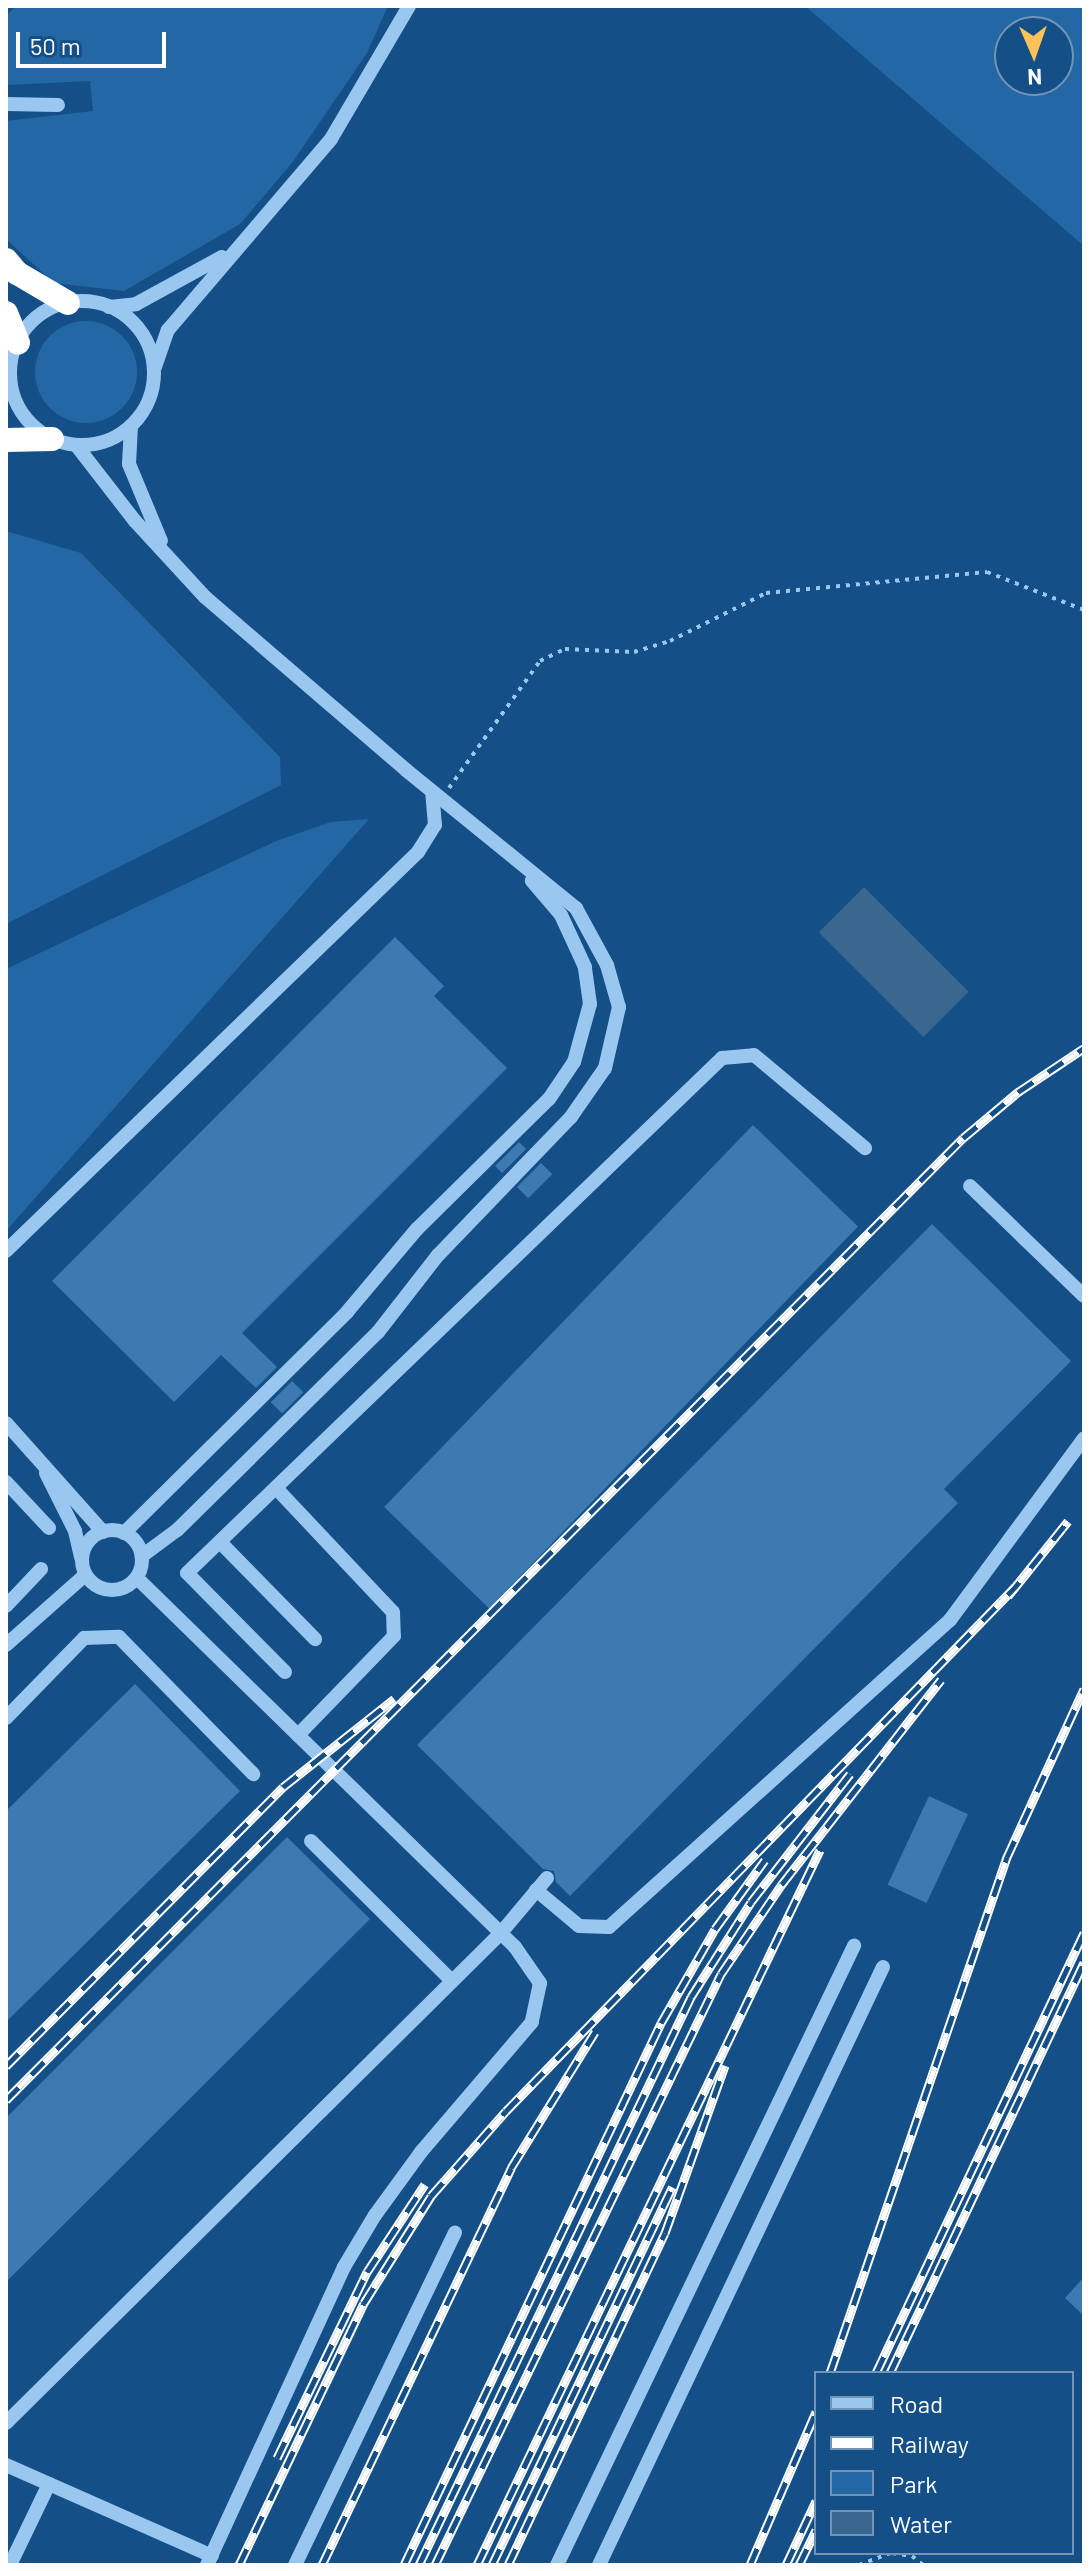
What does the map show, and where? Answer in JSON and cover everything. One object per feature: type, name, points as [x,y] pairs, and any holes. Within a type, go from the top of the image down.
[{"type":"highway","points":[[12,266],[68,303]]},
{"type":"highway","points":[[6,313],[18,343]]},
{"type":"highway","points":[[6,440],[52,439]]},
{"type":"street","points":[[230,253],[136,304],[109,307],[68,303],[40,314],[18,343],[10,368],[14,398],[35,428],[52,439],[76,445],[106,441],[131,426],[150,397],[154,371],[168,330],[230,253],[331,139],[409,6]]},
{"type":"street","points":[[6,104],[58,105]]},
{"type":"street","points":[[109,307],[139,330],[154,371]]},
{"type":"street","points":[[131,426],[129,464],[168,556]]},
{"type":"street","points":[[76,445],[168,556],[216,607],[437,796],[576,908],[607,965],[619,1007],[605,1068],[571,1117],[438,1255],[378,1332],[177,1530],[142,1556],[137,1578]]},
{"type":"street","points":[[6,1251],[418,852],[435,825],[437,796]]},
{"type":"street","points":[[82,1557],[88,1542],[103,1532],[124,1533],[347,1312],[417,1229],[549,1099],[574,1062],[590,1004],[585,967],[561,915],[510,856]]},
{"type":"street","points":[[285,1672],[187,1573],[722,1058],[754,1055],[865,1148]]},
{"type":"street","points":[[970,1186],[1084,1296]]},
{"type":"street","points":[[6,1423],[103,1532]]},
{"type":"street","points":[[536,1890],[579,1926],[609,1927],[950,1620],[1084,1438]]},
{"type":"street","points":[[32,1449],[56,1489],[82,1557],[85,1575],[110,1591],[137,1578]]},
{"type":"street","points":[[6,1482],[49,1528]]},
{"type":"street","points":[[276,1488],[393,1612],[394,1636],[298,1735]]},
{"type":"street","points":[[124,1533],[142,1556]]},
{"type":"street","points":[[220,1542],[315,1639]]},
{"type":"street","points":[[6,1606],[41,1569]]},
{"type":"street","points":[[6,1645],[85,1575]]},
{"type":"street","points":[[6,2465],[210,2560],[344,2267],[375,2215],[532,2022],[540,1983],[533,1966],[137,1578]]},
{"type":"street","points":[[6,1718],[84,1638],[119,1637],[253,1774]]},
{"type":"street","points":[[311,1841],[450,1979]]},
{"type":"street","points":[[6,2423],[450,1979],[500,1934],[547,1878]]},
{"type":"street","points":[[557,2565],[854,1946]]},
{"type":"street","points":[[599,2565],[883,1967]]},
{"type":"street","points":[[295,2565],[455,2232]]},
{"type":"street","points":[[10,2565],[49,2484]]},
{"type":"path","points":[[437,796],[540,661],[565,649],[634,652],[670,641],[766,593],[913,575],[987,572],[1084,610]]},
{"type":"path","points":[[859,2565],[886,2555]]},
{"type":"path","points":[[905,2555],[912,2556],[923,2565]]},
{"type":"green space","points":[[16,6],[388,6],[367,53],[292,163],[240,224],[124,291],[54,283],[6,239],[6,121],[93,111],[90,81],[6,85],[6,16]]},
{"type":"green space","points":[[805,6],[1084,6],[1084,246]]},
{"type":"green space","points":[[86,321],[105,325],[122,336],[133,353],[137,372],[133,391],[122,408],[105,419],[86,423],[67,419],[50,408],[39,391],[35,372],[39,353],[50,336],[67,325]]},
{"type":"green space","points":[[6,531],[81,553],[280,757],[281,785],[6,924]]},
{"type":"green space","points":[[369,819],[6,1231],[6,969],[276,841],[331,822]]},
{"type":"water","points":[[864,887],[969,992],[923,1037],[819,932]]},
{"type":"building","points":[[395,937],[444,986],[434,996],[507,1068],[242,1333],[277,1367],[256,1388],[221,1355],[174,1402],[52,1281]]},
{"type":"building","points":[[753,1125],[858,1226],[489,1608],[384,1507]]},
{"type":"building","points":[[519,1142],[526,1149],[502,1173],[495,1166]]},
{"type":"building","points":[[541,1163],[552,1174],[528,1198],[517,1187]]},
{"type":"building","points":[[932,1224],[1071,1361],[944,1489],[958,1503],[570,1896],[556,1882],[554,1871],[543,1869],[417,1745]]},
{"type":"building","points":[[292,1381],[303,1392],[282,1414],[271,1402]]},
{"type":"building","points":[[135,1684],[240,1791],[6,2022],[6,1811]]},
{"type":"building","points":[[929,1796],[968,1814],[927,1903],[888,1885]]},
{"type":"building","points":[[287,1837],[370,1919],[6,2282],[6,2118]]},
{"type":"building","points":[[1084,2277],[1084,2316],[1065,2298]]},
{"type":"railway","points":[[6,2100],[963,1138],[1018,1092],[1084,1048]]},
{"type":"railway","points":[[1008,1596],[1068,1521]]},
{"type":"railway","points":[[239,2565],[364,2303],[431,2196],[506,2111],[1015,1587]]},
{"type":"railway","points":[[435,2565],[721,1974],[782,1884],[941,1680]]},
{"type":"railway","points":[[831,2371],[1007,1857],[1084,1689]]},
{"type":"railway","points":[[6,2066],[283,1787],[394,1699]]},
{"type":"railway","points":[[419,2565],[691,1997],[751,1902],[850,1774]]},
{"type":"railway","points":[[477,2565],[820,1850]]},
{"type":"railway","points":[[404,2565],[661,2023],[715,1929],[765,1860]]},
{"type":"railway","points":[[877,2371],[1084,1933]]},
{"type":"railway","points":[[891,2371],[1084,1962]]},
{"type":"railway","points":[[322,2565],[511,2168],[595,2032]]},
{"type":"railway","points":[[508,2565],[665,2233],[725,2065]]},
{"type":"railway","points":[[277,2458],[367,2272],[425,2184]]},
{"type":"railway","points":[[492,2565],[672,2187]]},
{"type":"railway","points":[[750,2565],[814,2417]]},
{"type":"railway","points":[[786,2565],[814,2505]]},
{"type":"railway","points":[[799,2565],[814,2534]]}]
